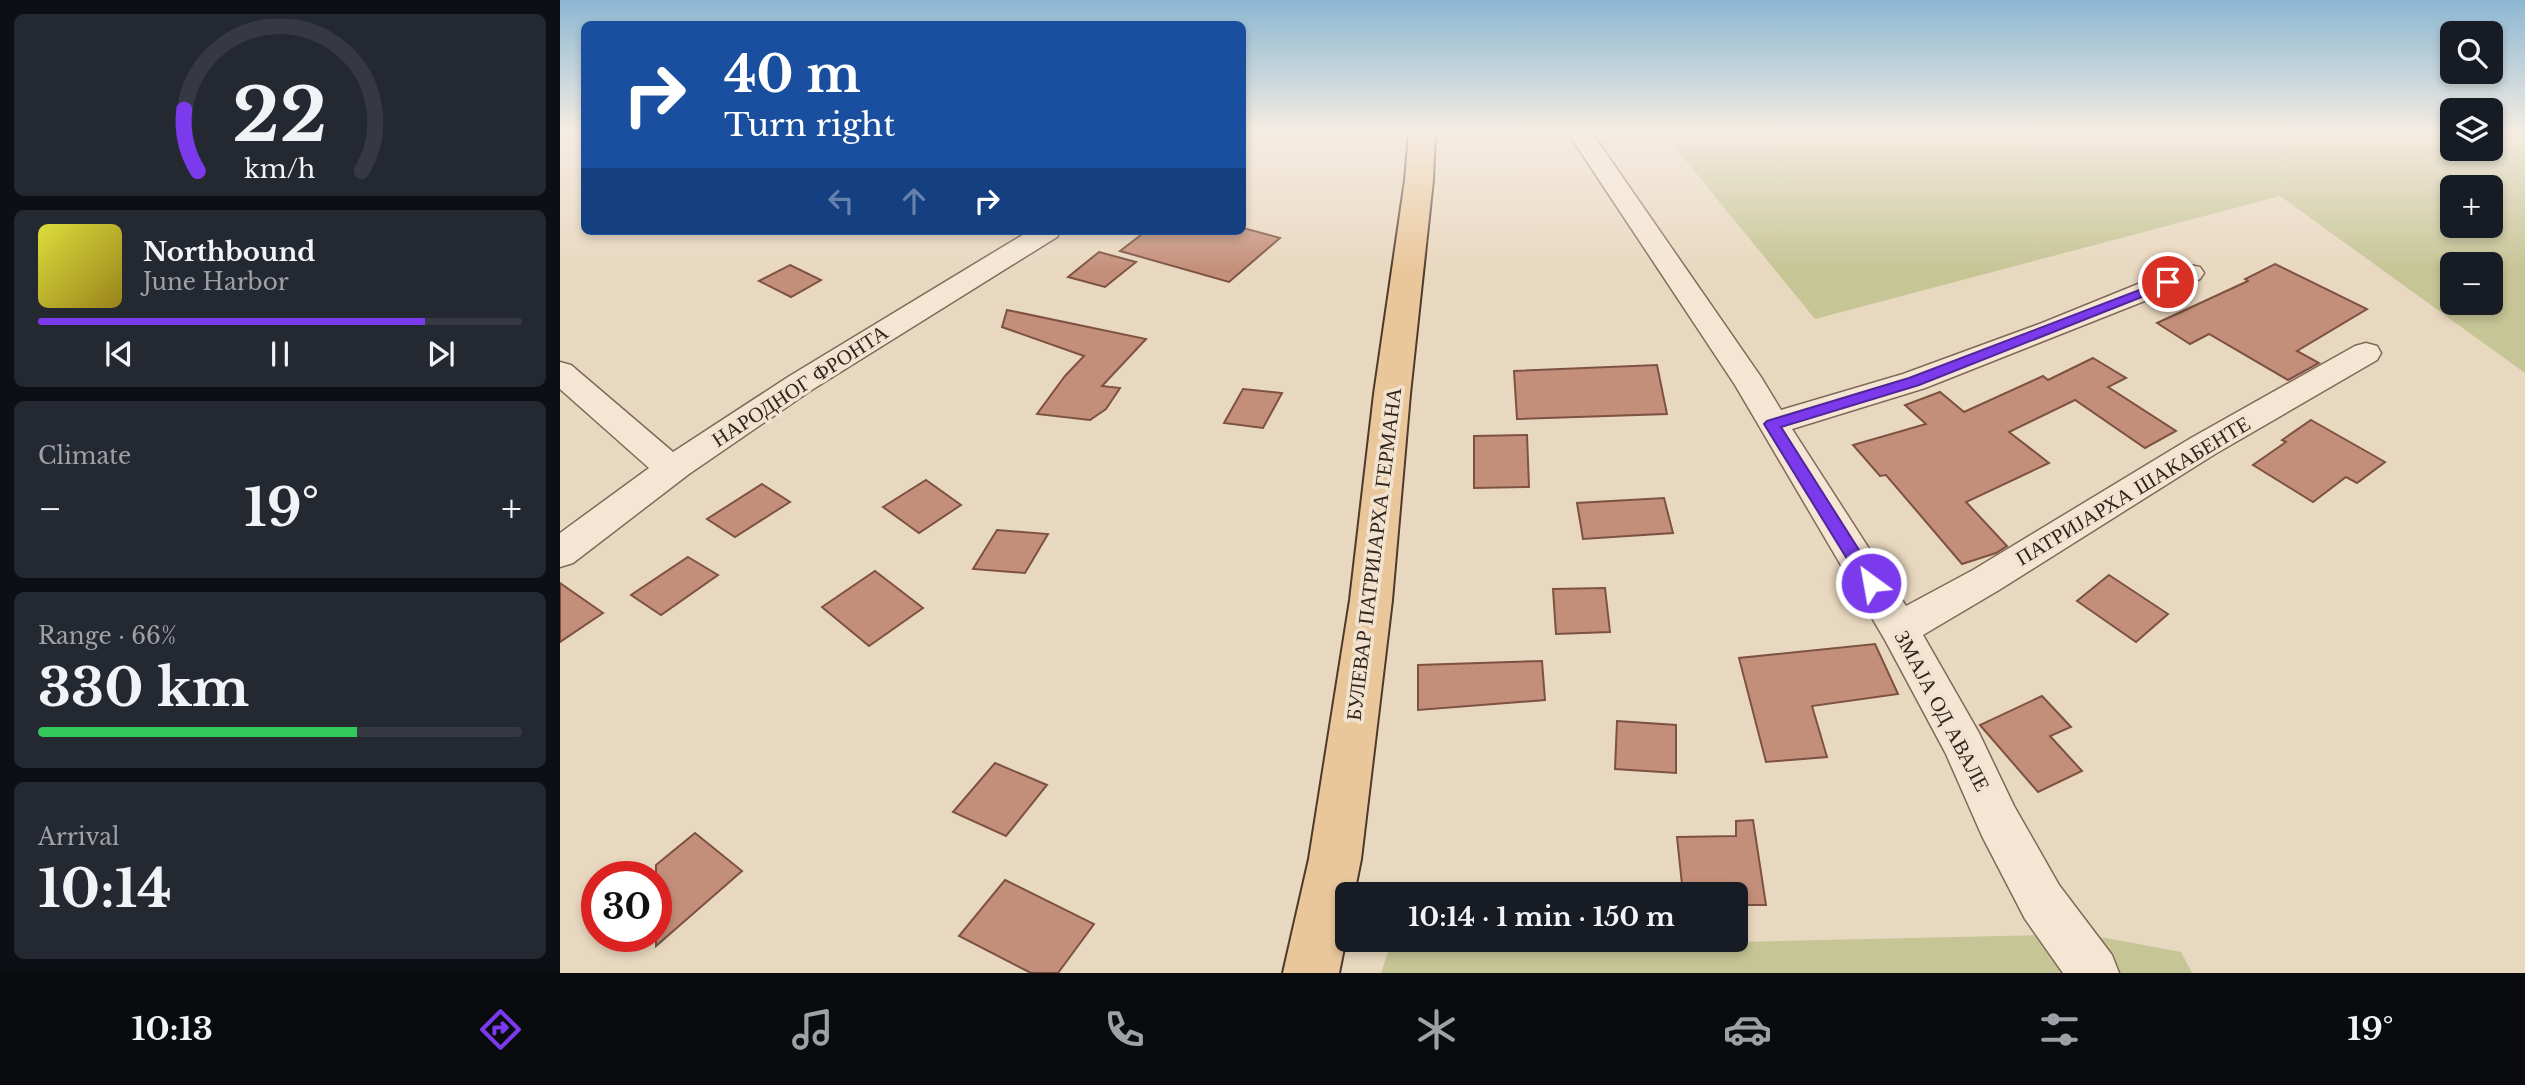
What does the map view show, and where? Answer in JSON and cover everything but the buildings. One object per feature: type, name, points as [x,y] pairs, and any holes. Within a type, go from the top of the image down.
[{"type":"main road","name":"БУЛЕВАР ПАТРИЈАРХА ГЕРМАНА","points":[[1311,973],[1335,859],[1371,600],[1392,394],[1419,178]]},
{"type":"street","name":"ЗМАЈА ОД АВАЛЕ","points":[[1611,178],[1750,384],[1899,629],[1964,747],[1997,821],[2042,902],[2094,973]]},
{"type":"street","name":"НАРОДНОГ ФРОНТА","points":[[560,553],[672,470],[840,358],[1041,235]]},
{"type":"street","points":[[1772,424],[1914,382],[2053,330],[2190,273]]},
{"type":"street","name":"ПАТРИЈАРХА ШАКАБЕНТЕ","points":[[1899,629],[1986,580],[2203,446],[2366,353]]},
{"type":"street","points":[[560,372],[672,470]]},
{"type":"shaded area","points":[[1700,178],[2440,178],[2440,238],[2503,238],[2503,178],[2525,178],[2525,373],[2445,315],[2503,315],[2503,252],[2440,252],[2440,312],[2280,196],[1815,319]]},
{"type":"shaded area","points":[[2084,934],[2181,952],[2192,973],[1381,973],[1388,952],[1748,952],[1748,942]]},
{"type":"route","points":[[1871,583],[1772,424],[1914,382],[2053,330],[2168,282]]}]
